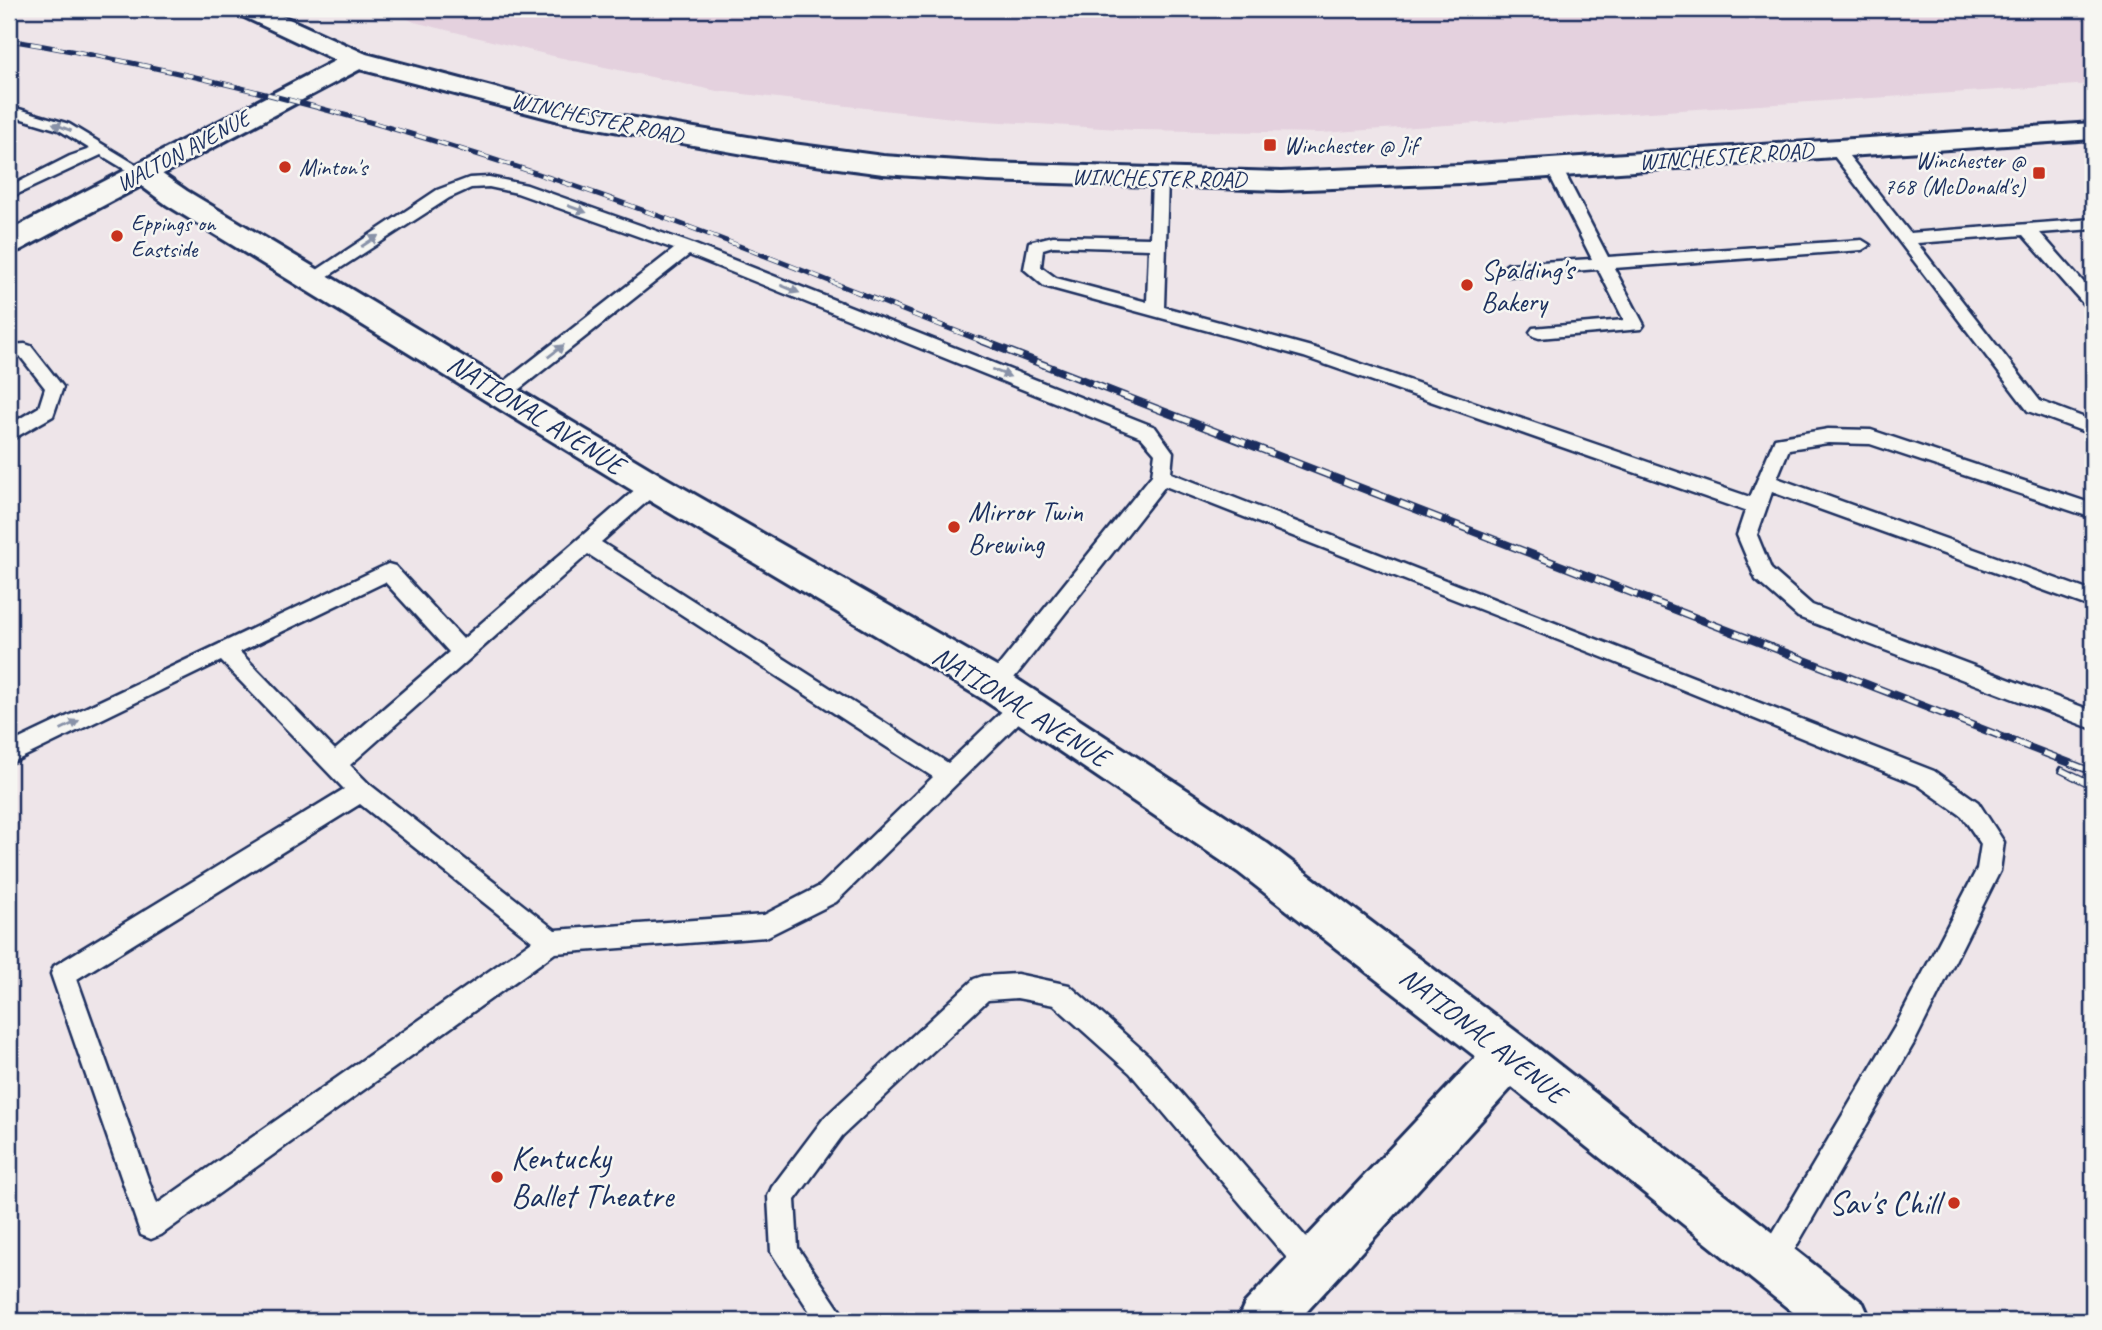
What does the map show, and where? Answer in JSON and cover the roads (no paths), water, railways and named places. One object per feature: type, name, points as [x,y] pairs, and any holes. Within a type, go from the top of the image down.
[{"type":"street","name":"WINCHESTER ROAD","points":[[247,9],[357,60],[564,114],[778,151],[936,169],[1160,179],[1281,181],[1554,168],[2093,131]]},
{"type":"street","name":"WALTON AVENUE","points":[[9,243],[357,60]]},
{"type":"street","name":"NATIONAL AVENUE","points":[[142,173],[177,198],[313,278],[652,486],[1009,695],[1253,858],[1510,1055],[1845,1321]]},
{"type":"street","points":[[1263,1321],[1510,1055]]},
{"type":"lane","points":[[9,110],[64,127],[142,173]]},
{"type":"lane","points":[[9,193],[75,159],[103,149]]},
{"type":"lane","points":[[1836,149],[2034,407],[2093,428]]},
{"type":"lane","points":[[1539,332],[1635,325],[1554,168]]},
{"type":"lane","points":[[1155,311],[1160,179]]},
{"type":"lane","points":[[313,278],[443,194],[469,183],[489,181],[521,189],[687,248],[1149,432],[1164,452],[1161,477],[950,776],[828,894],[766,926],[551,942],[151,1225],[63,974],[361,792]]},
{"type":"lane","points":[[1905,239],[2093,224]]},
{"type":"lane","points":[[2027,229],[2093,304]]},
{"type":"lane","points":[[1159,244],[1053,241],[1035,246],[1031,256],[1032,269],[1050,282],[1309,352],[1756,507]]},
{"type":"lane","points":[[1508,270],[1862,245]]},
{"type":"lane","points":[[502,393],[687,248]]},
{"type":"lane","points":[[9,351],[25,350],[54,387],[47,411],[9,434]]},
{"type":"lane","points":[[2093,511],[1871,438],[1828,436],[1782,443],[1747,536],[1763,574],[1805,611],[2093,720]]},
{"type":"lane","points":[[1161,477],[1926,778],[1970,809],[1993,842],[1988,871],[1905,1034],[1772,1261]]},
{"type":"lane","points":[[1766,482],[2093,600]]},
{"type":"lane","points":[[335,764],[652,486]]},
{"type":"lane","points":[[586,543],[950,776]]},
{"type":"lane","points":[[9,754],[388,572],[462,652]]},
{"type":"lane","points":[[224,650],[361,792],[551,942]]},
{"type":"lane","points":[[833,1321],[785,1252],[780,1196],[833,1127],[983,988],[1017,986],[1060,994],[1139,1063],[1313,1267]]},
{"type":"railway","points":[[9,40],[252,90],[412,134],[690,227],[984,342]]},
{"type":"railway","points":[[980,340],[2093,772]]},
{"type":"railway","points":[[2061,770],[2075,777]]},
{"type":"railway","points":[[2072,775],[2093,785]]},
{"type":"place","name":"Winchester @ Jif","points":[[1270,145]]},
{"type":"place","name":"Minton's","points":[[285,167]]},
{"type":"place","name":"Winchester @ 768 (McDonald's)","points":[[2039,173]]},
{"type":"place","name":"Eppings on Eastside","points":[[117,236]]},
{"type":"place","name":"Spalding's Bakery","points":[[1467,285]]},
{"type":"place","name":"Mirror Twin Brewing","points":[[954,527]]},
{"type":"place","name":"Kentucky Ballet Theatre","points":[[497,1177]]},
{"type":"place","name":"Sav's Chill","points":[[1954,1203]]}]
